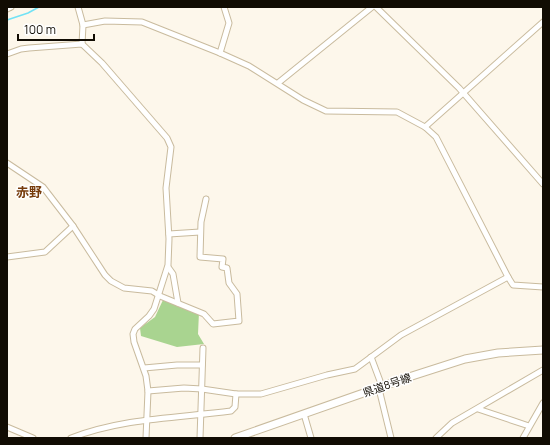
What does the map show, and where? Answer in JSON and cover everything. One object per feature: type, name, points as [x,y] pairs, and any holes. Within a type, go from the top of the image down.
[{"type":"main road","name":"県道8号線","points":[[235,438],[379,387],[465,359],[498,353],[543,350]]},
{"type":"street","points":[[7,9],[11,7]]},
{"type":"street","points":[[78,7],[83,25],[82,44]]},
{"type":"street","points":[[220,52],[229,23],[224,7]]},
{"type":"street","points":[[278,83],[376,7],[463,93],[542,182]]},
{"type":"street","points":[[83,25],[105,21],[142,22],[220,52],[249,66],[303,100],[326,111],[397,112],[425,127],[436,137],[513,285],[543,287]]},
{"type":"street","points":[[425,127],[543,22]]},
{"type":"street","points":[[7,54],[21,49],[82,44],[102,63],[169,141],[170,151],[166,188],[170,253],[168,267],[160,296],[153,312],[136,328],[133,333],[134,342],[144,368],[148,391],[146,438]]},
{"type":"street","points":[[7,163],[43,187],[73,226],[111,281],[124,288],[150,290],[160,296],[204,314],[213,324],[239,321],[237,294],[229,283],[227,268],[222,267],[223,259],[200,257],[200,232],[206,199]]},
{"type":"street","points":[[7,257],[44,252],[73,226]]},
{"type":"street","points":[[169,234],[200,232]]},
{"type":"street","points":[[168,267],[174,274],[178,303]]},
{"type":"street","points":[[148,391],[177,388],[202,389],[236,394],[261,394],[327,375],[356,369],[401,335],[508,277]]},
{"type":"street","points":[[200,438],[203,348]]},
{"type":"street","points":[[371,357],[380,381],[379,387],[391,438]]},
{"type":"street","points":[[144,368],[177,365],[202,365]]},
{"type":"street","points":[[436,438],[451,424],[543,370]]},
{"type":"street","points":[[71,438],[107,426],[147,419],[233,411],[235,408],[236,394]]},
{"type":"street","points":[[523,438],[543,403]]},
{"type":"street","points":[[478,409],[529,426]]},
{"type":"street","points":[[304,414],[311,438]]},
{"type":"street","points":[[7,427],[33,438]]},
{"type":"green space","points":[[163,300],[199,312],[198,334],[204,344],[177,347],[141,336],[140,328],[155,317]]},
{"type":"waterway","points":[[7,20],[28,13],[39,7]]},
{"type":"district","name":"赤野","points":[[29,192]]}]
